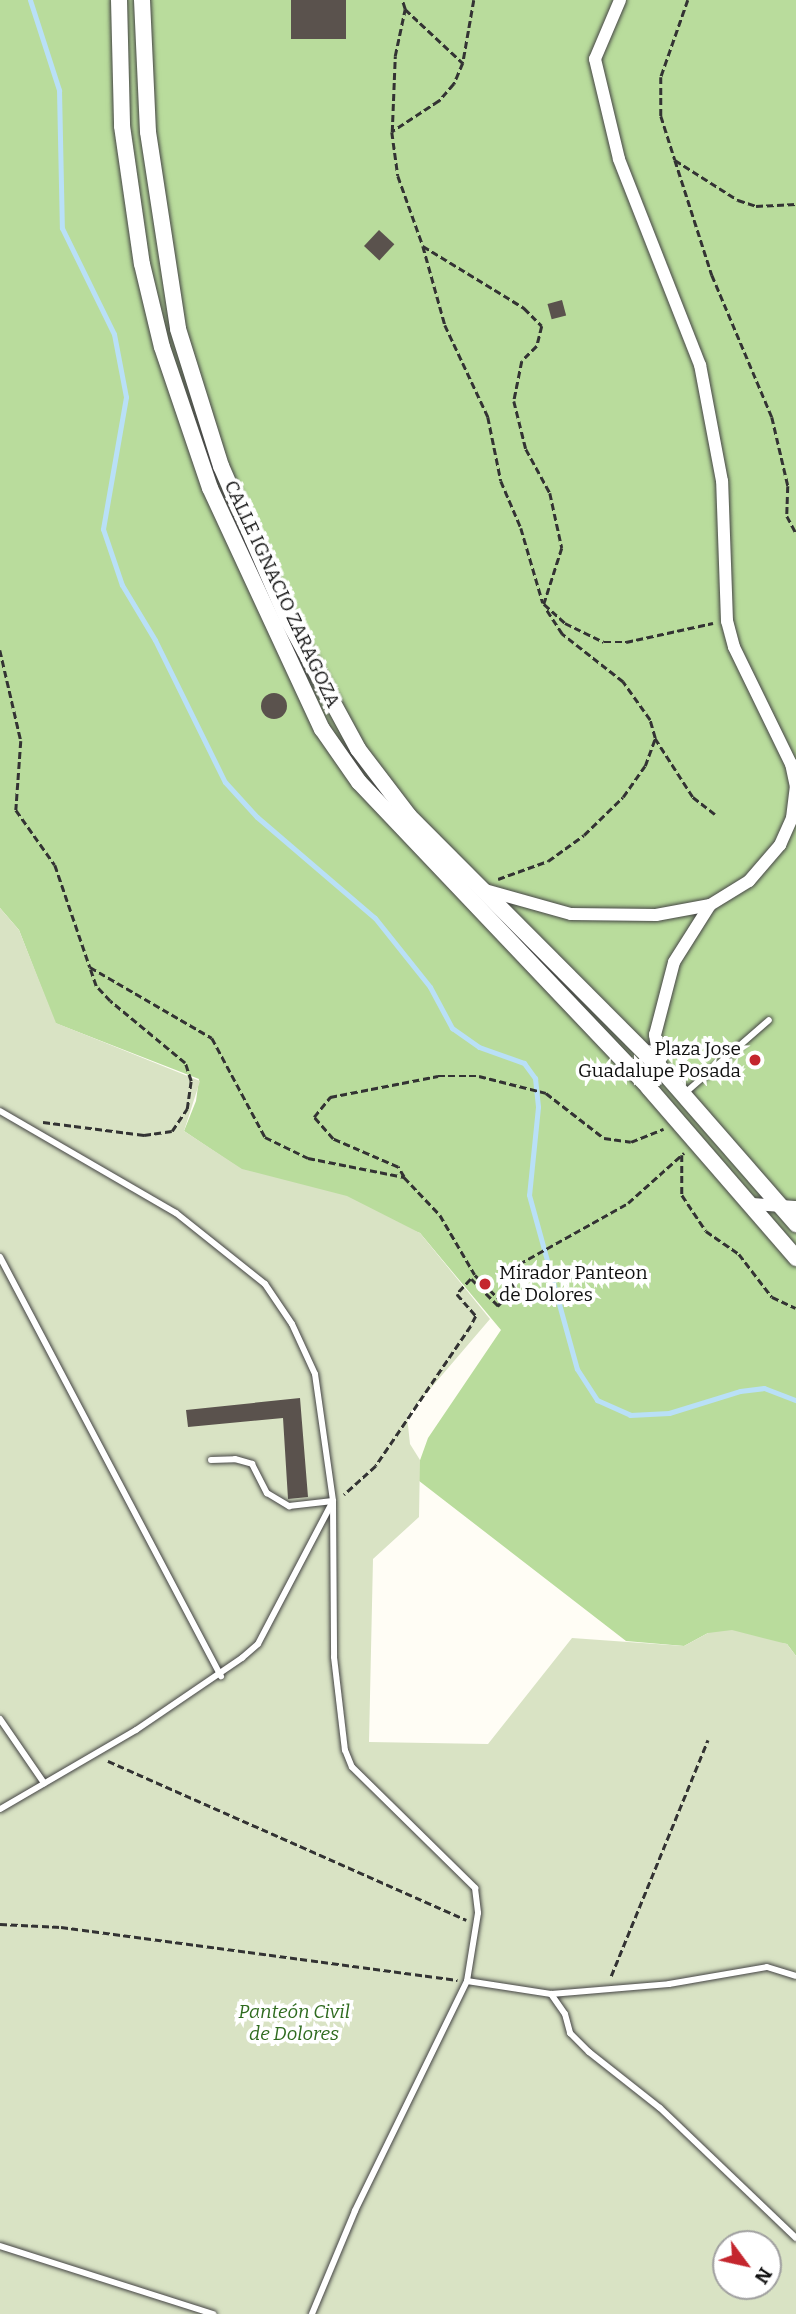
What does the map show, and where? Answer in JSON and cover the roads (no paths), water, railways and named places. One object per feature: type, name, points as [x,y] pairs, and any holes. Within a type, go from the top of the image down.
[{"type":"street","name":"CALLE IGNACIO ZARAGOZA","points":[[119,0],[122,126],[155,322],[210,488],[292,671],[322,729],[359,782],[649,1088],[796,1258]]},
{"type":"street","name":"CALLE IGNACIO ZARAGOZA","points":[[142,0],[148,132],[171,298],[221,466],[288,620],[358,749],[409,816],[661,1069],[789,1206],[796,1224]]},
{"type":"street","points":[[480,889],[571,914],[656,915],[710,905],[750,881],[780,845],[792,818],[796,787],[791,764],[734,647],[727,621],[722,481],[700,365],[620,159],[595,59],[620,0]]},
{"type":"street","points":[[649,1088],[661,1069],[655,1035],[661,1000],[674,962],[710,905]]},
{"type":"street","points":[[751,1204],[789,1206]]},
{"type":"lane","points":[[684,1094],[768,1020]]},
{"type":"lane","points":[[0,1111],[176,1213],[265,1284],[292,1324],[315,1374],[333,1501],[334,1657],[345,1750],[352,1767],[475,1888],[476,1925],[467,1981],[355,2211],[312,2314]]},
{"type":"lane","points":[[0,1257],[221,1676]]},
{"type":"lane","points":[[211,1460],[235,1459],[252,1464],[267,1493],[289,1506],[333,1501]]},
{"type":"lane","points":[[0,1809],[221,1676],[258,1644],[333,1501]]},
{"type":"lane","points":[[0,1719],[44,1783]]},
{"type":"lane","points":[[467,1981],[551,1994],[669,1984],[766,1968],[796,1976]]},
{"type":"lane","points":[[551,1994],[565,2014],[570,2033],[589,2052],[660,2108],[796,2238]]},
{"type":"lane","points":[[0,2246],[213,2314]]},
{"type":"waterway","points":[[30,0],[59,90],[62,228],[114,334],[126,397],[103,529],[122,585],[155,640],[225,782],[257,817],[375,918],[430,987],[452,1028],[479,1047],[524,1063],[535,1078],[538,1107],[529,1195],[577,1369],[597,1400],[630,1415],[669,1413],[740,1391],[764,1388],[796,1400]]},
{"type":"place","name":"Plaza Jose Guadalupe Posada","points":[[755,1060]]},
{"type":"place","name":"Mirador Panteon de Dolores","points":[[485,1284]]},
{"type":"park label","name":"Panteón Civil de Dolores","points":[[294,2023]]}]
